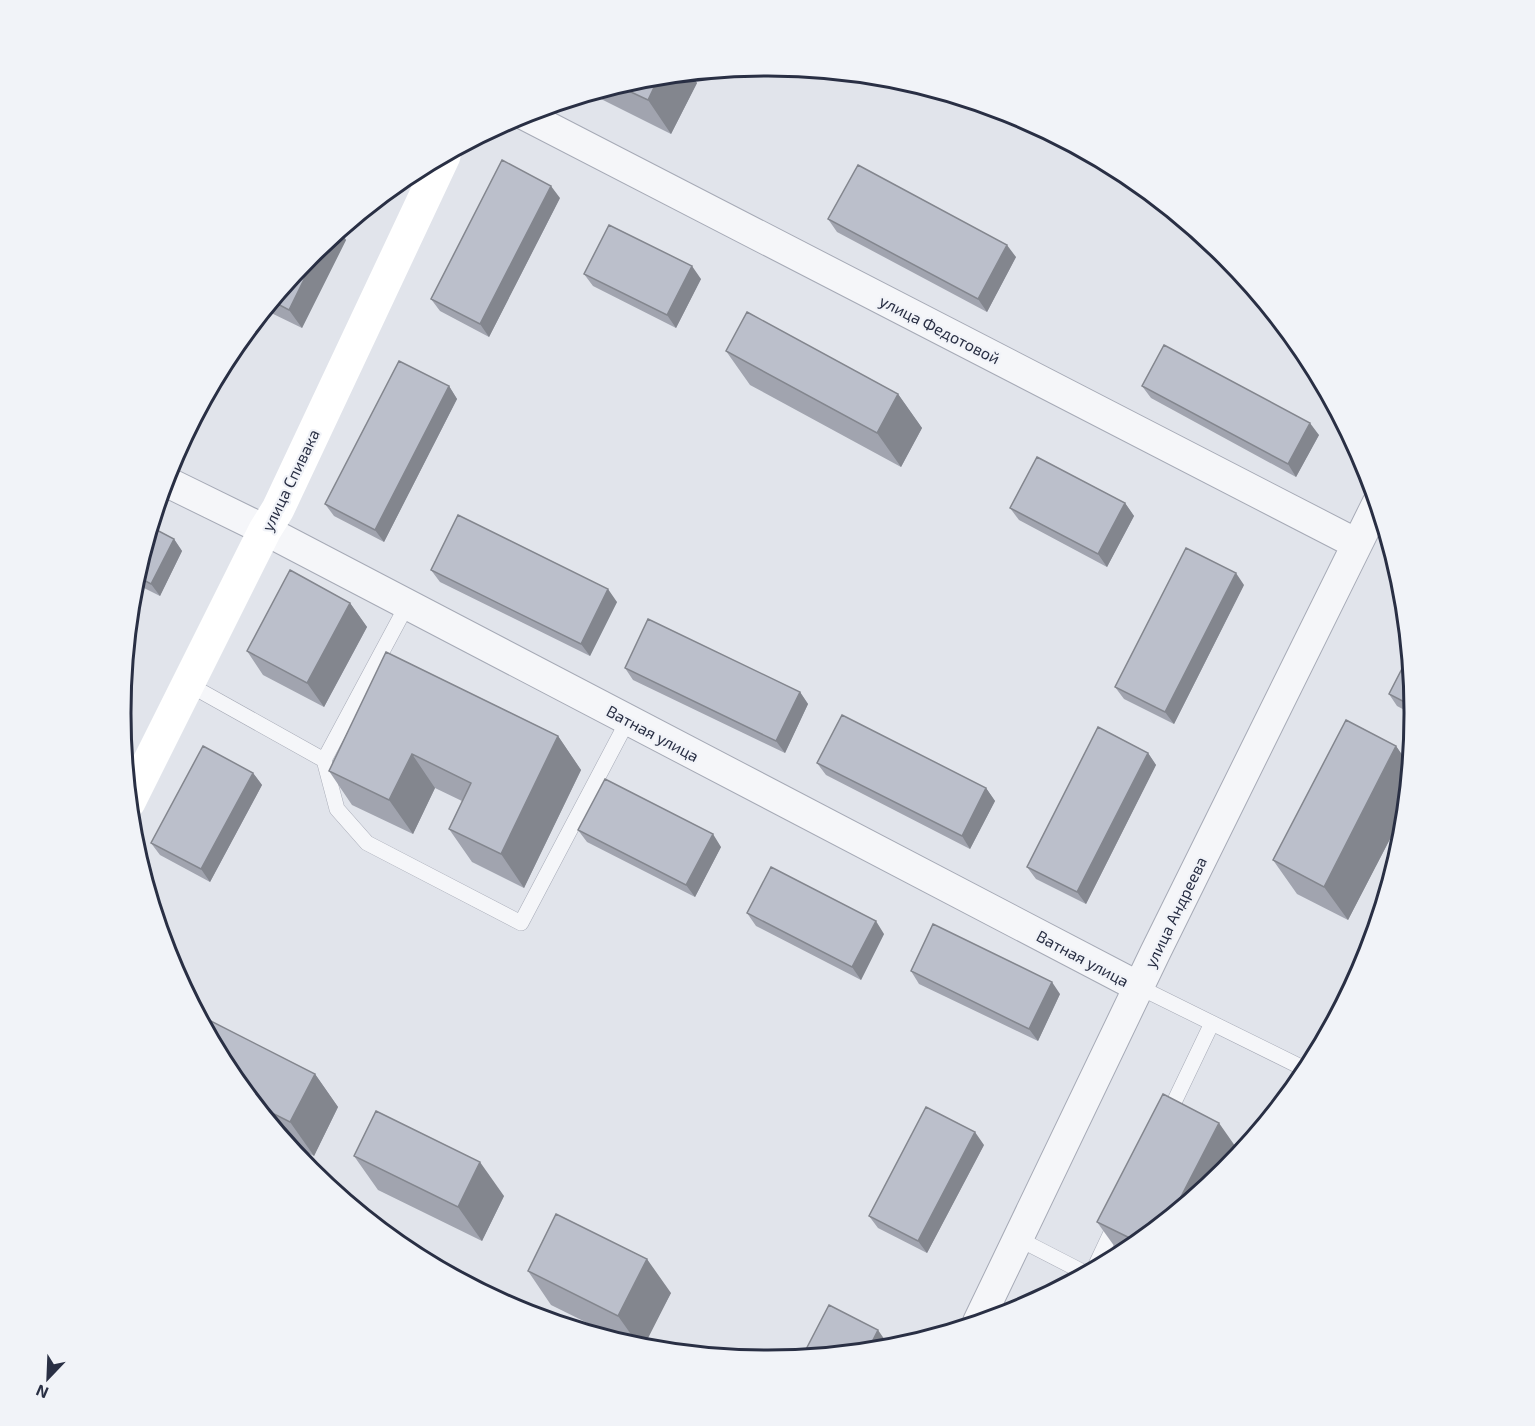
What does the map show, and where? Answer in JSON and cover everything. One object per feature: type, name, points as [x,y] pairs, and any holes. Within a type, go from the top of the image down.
[{"type":"street","name":"улица Федотовой","points":[[536,121],[1357,544]]},
{"type":"street","name":"улица Спивака","points":[[135,789],[278,509],[438,169]]},
{"type":"street","name":"Ватная улица","points":[[173,486],[407,604],[1139,987]]},
{"type":"street","name":"улица Андреева","points":[[983,1312],[1139,987],[1372,514]]},
{"type":"lane","points":[[407,604],[324,760],[337,809],[367,843],[521,923],[628,720]]},
{"type":"lane","points":[[188,684],[324,760]]},
{"type":"lane","points":[[1139,987],[1298,1066]]},
{"type":"lane","points":[[1161,1130],[1212,1023]]},
{"type":"lane","points":[[1101,1255],[1125,1205]]},
{"type":"lane","points":[[1017,1238],[1077,1269]]},
{"type":"building","points":[[654,87],[648,100],[630,92]]},
{"type":"building","points":[[502,160],[551,186],[480,324],[431,299]]},
{"type":"building","points":[[858,165],[1007,245],[978,299],[828,219]]},
{"type":"building","points":[[609,225],[692,266],[667,315],[584,274]]},
{"type":"building","points":[[307,274],[289,310],[280,305]]},
{"type":"building","points":[[747,312],[898,394],[877,433],[726,351]]},
{"type":"building","points":[[1164,345],[1310,423],[1288,464],[1142,386]]},
{"type":"building","points":[[399,361],[449,386],[375,530],[325,504]]},
{"type":"building","points":[[1037,457],[1125,503],[1098,554],[1010,508]]},
{"type":"building","points":[[458,515],[608,589],[581,644],[431,570]]},
{"type":"building","points":[[158,531],[174,539],[151,584],[145,581]]},
{"type":"building","points":[[1186,548],[1236,573],[1165,712],[1115,687]]},
{"type":"building","points":[[290,570],[350,603],[307,683],[247,651]]},
{"type":"building","points":[[648,619],[800,692],[776,741],[625,668]]},
{"type":"building","points":[[386,652],[558,736],[501,854],[449,829],[471,783],[412,754],[389,800],[329,771]]},
{"type":"building","points":[[1403,667],[1404,702],[1389,694]]},
{"type":"building","points":[[842,715],[986,788],[962,836],[817,763]]},
{"type":"building","points":[[1346,720],[1396,746],[1324,887],[1273,860]]},
{"type":"building","points":[[1098,727],[1148,753],[1077,892],[1027,867]]},
{"type":"building","points":[[203,746],[253,773],[201,869],[151,843]]},
{"type":"building","points":[[605,779],[713,834],[686,885],[578,830]]},
{"type":"building","points":[[771,867],[876,921],[852,967],[747,913]]},
{"type":"building","points":[[933,924],[1052,982],[1029,1029],[911,971]]},
{"type":"building","points":[[211,1021],[315,1074],[290,1122],[274,1114],[263,1100],[238,1067]]},
{"type":"building","points":[[1163,1094],[1219,1123],[1181,1197],[1155,1218],[1128,1237],[1097,1222]]},
{"type":"building","points":[[926,1107],[975,1132],[918,1241],[869,1216]]},
{"type":"building","points":[[376,1111],[480,1162],[458,1207],[354,1156]]},
{"type":"building","points":[[556,1214],[647,1259],[618,1316],[528,1271]]},
{"type":"building","points":[[829,1305],[878,1330],[873,1340],[807,1348]]}]
